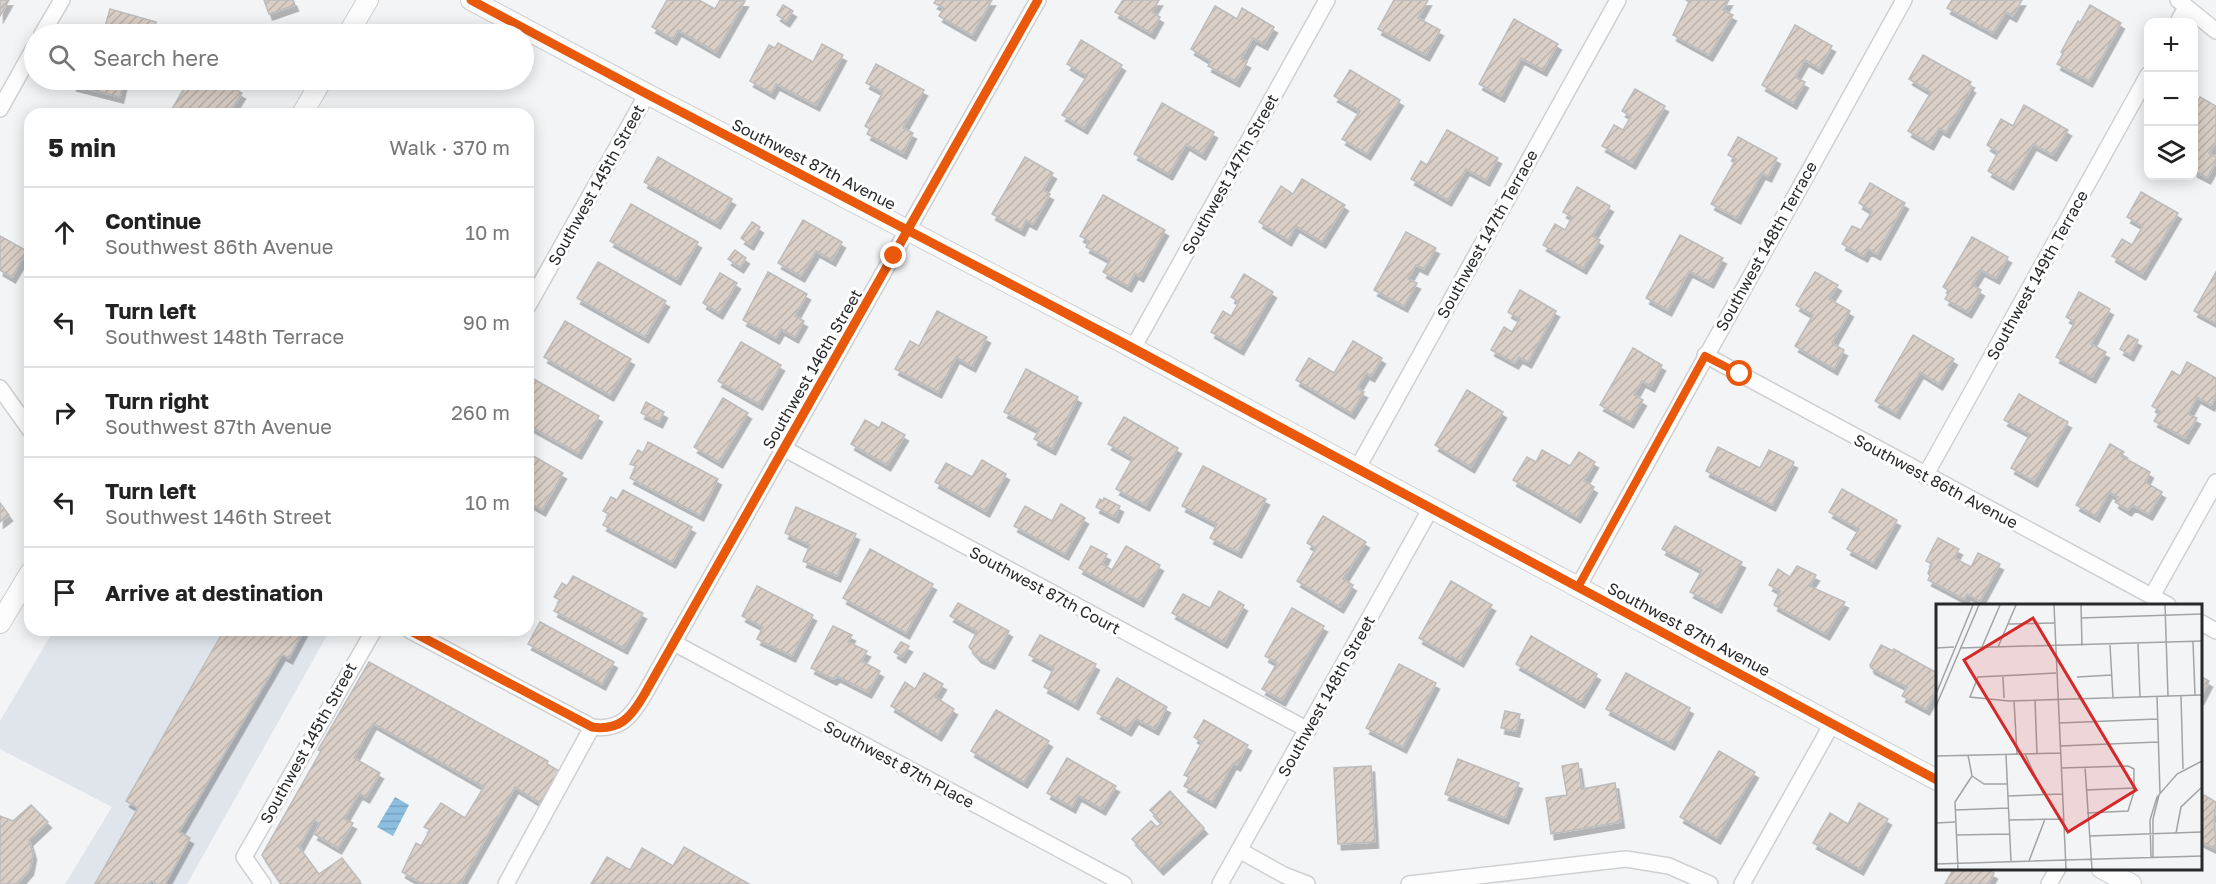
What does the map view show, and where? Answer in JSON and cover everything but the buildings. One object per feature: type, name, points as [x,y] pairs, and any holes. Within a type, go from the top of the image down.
[{"type":"street","points":[[48,24],[62,0]]},
{"type":"street","points":[[354,24],[368,0]]},
{"type":"street","name":"Southwest 87th Avenue","points":[[471,0],[516,24]]},
{"type":"street","name":"Southwest 146th Street","points":[[592,727],[612,728],[628,717],[644,695],[1038,0]]},
{"type":"street","name":"Southwest 147th Street","points":[[1133,348],[1327,0]]},
{"type":"street","name":"Southwest 147th Terrace","points":[[1357,469],[1618,0]]},
{"type":"street","name":"Southwest 148th Terrace","points":[[1578,587],[1904,0]]},
{"type":"street","points":[[2179,18],[2182,3],[2216,31]]},
{"type":"street","name":"Southwest 87th Avenue","points":[[534,34],[1133,348],[1936,779]]},
{"type":"street","points":[[0,109],[24,66]]},
{"type":"street","name":"Southwest 149th Terrace","points":[[1925,476],[2144,82]]},
{"type":"street","points":[[306,108],[316,90]]},
{"type":"street","name":"Southwest 145th Street","points":[[534,295],[647,94]]},
{"type":"street","name":"Southwest 86th Avenue","points":[[1705,356],[2166,604]]},
{"type":"street","points":[[0,388],[24,422]]},
{"type":"street","name":"Southwest 87th Court","points":[[783,448],[1308,730]]},
{"type":"street","points":[[2152,596],[2216,482]]},
{"type":"street","name":"Southwest 148th Street","points":[[1220,884],[1431,508]]},
{"type":"street","points":[[0,623],[24,583]]},
{"type":"street","points":[[2201,623],[2216,631]]},
{"type":"street","name":"Southwest 145th Street","points":[[263,884],[244,857],[371,636]]},
{"type":"street","points":[[420,636],[592,727],[506,884]]},
{"type":"street","name":"Southwest 87th Place","points":[[674,643],[1124,884]]},
{"type":"street","points":[[1742,884],[1832,724]]},
{"type":"street","points":[[1239,850],[1284,875],[1306,884]]},
{"type":"street","points":[[1409,884],[1626,859],[1669,866],[1710,884]]},
{"type":"street","points":[[2049,884],[2057,869]]},
{"type":"street","points":[[2105,869],[2131,884]]},
{"type":"shaded area","points":[[50,636],[327,636],[187,884],[65,884],[112,807],[0,749],[0,721]]},
{"type":"water","points":[[395,797],[409,805],[393,836],[377,827]]},
{"type":"cycle path","points":[[471,0],[516,24]]},
{"type":"cycle path","points":[[420,636],[592,727],[610,727],[624,721],[629,716],[644,695],[1038,0]]},
{"type":"cycle path","points":[[534,34],[1133,348],[1936,779]]},
{"type":"route","points":[[894,256],[908,230],[1578,587],[1705,356],[1740,374]]}]
